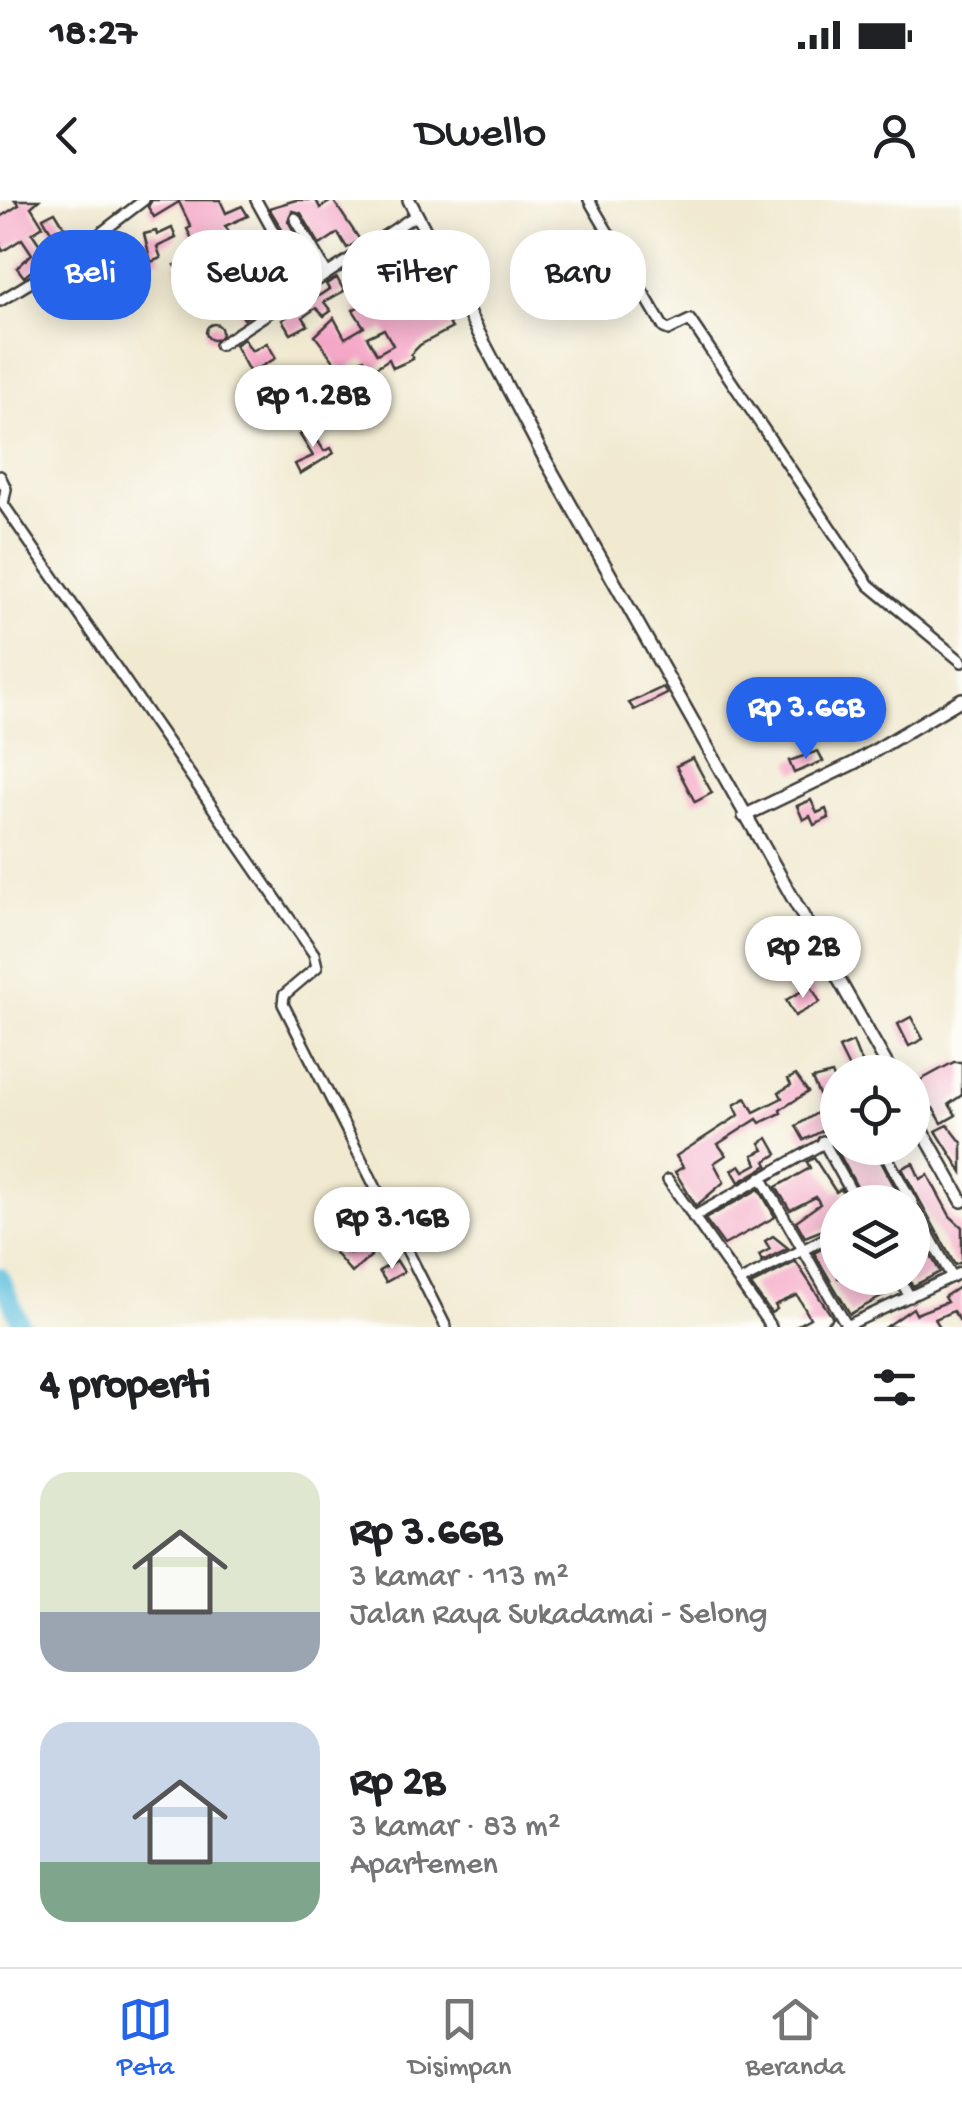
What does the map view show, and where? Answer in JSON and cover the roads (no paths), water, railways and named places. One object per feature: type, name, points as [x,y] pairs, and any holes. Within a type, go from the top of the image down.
[{"type":"street","points":[[0,301],[59,265],[144,200]]},
{"type":"street","points":[[256,200],[273,230]]},
{"type":"street","points":[[409,200],[481,342],[881,1055]]},
{"type":"street","points":[[588,200],[664,328],[669,330],[690,320],[869,585],[962,662]]},
{"type":"street","points":[[322,276],[416,214]]},
{"type":"street","points":[[295,218],[326,273]]},
{"type":"street","points":[[220,344],[255,320]]},
{"type":"street","points":[[0,476],[6,489],[3,504],[314,954],[316,967],[284,995],[283,1004],[446,1327]]},
{"type":"street","points":[[744,816],[854,763],[962,699]]},
{"type":"street","points":[[693,1218],[820,1143]]},
{"type":"street","points":[[930,1144],[962,1201]]},
{"type":"street","points":[[761,1176],[806,1248],[846,1326],[957,1275],[930,1232]]},
{"type":"street","points":[[668,1180],[771,1327]]},
{"type":"street","points":[[741,1281],[820,1241]]},
{"type":"street","points":[[871,1315],[879,1327]]},
{"type":"waterway","points":[[0,1276],[22,1327]]}]
